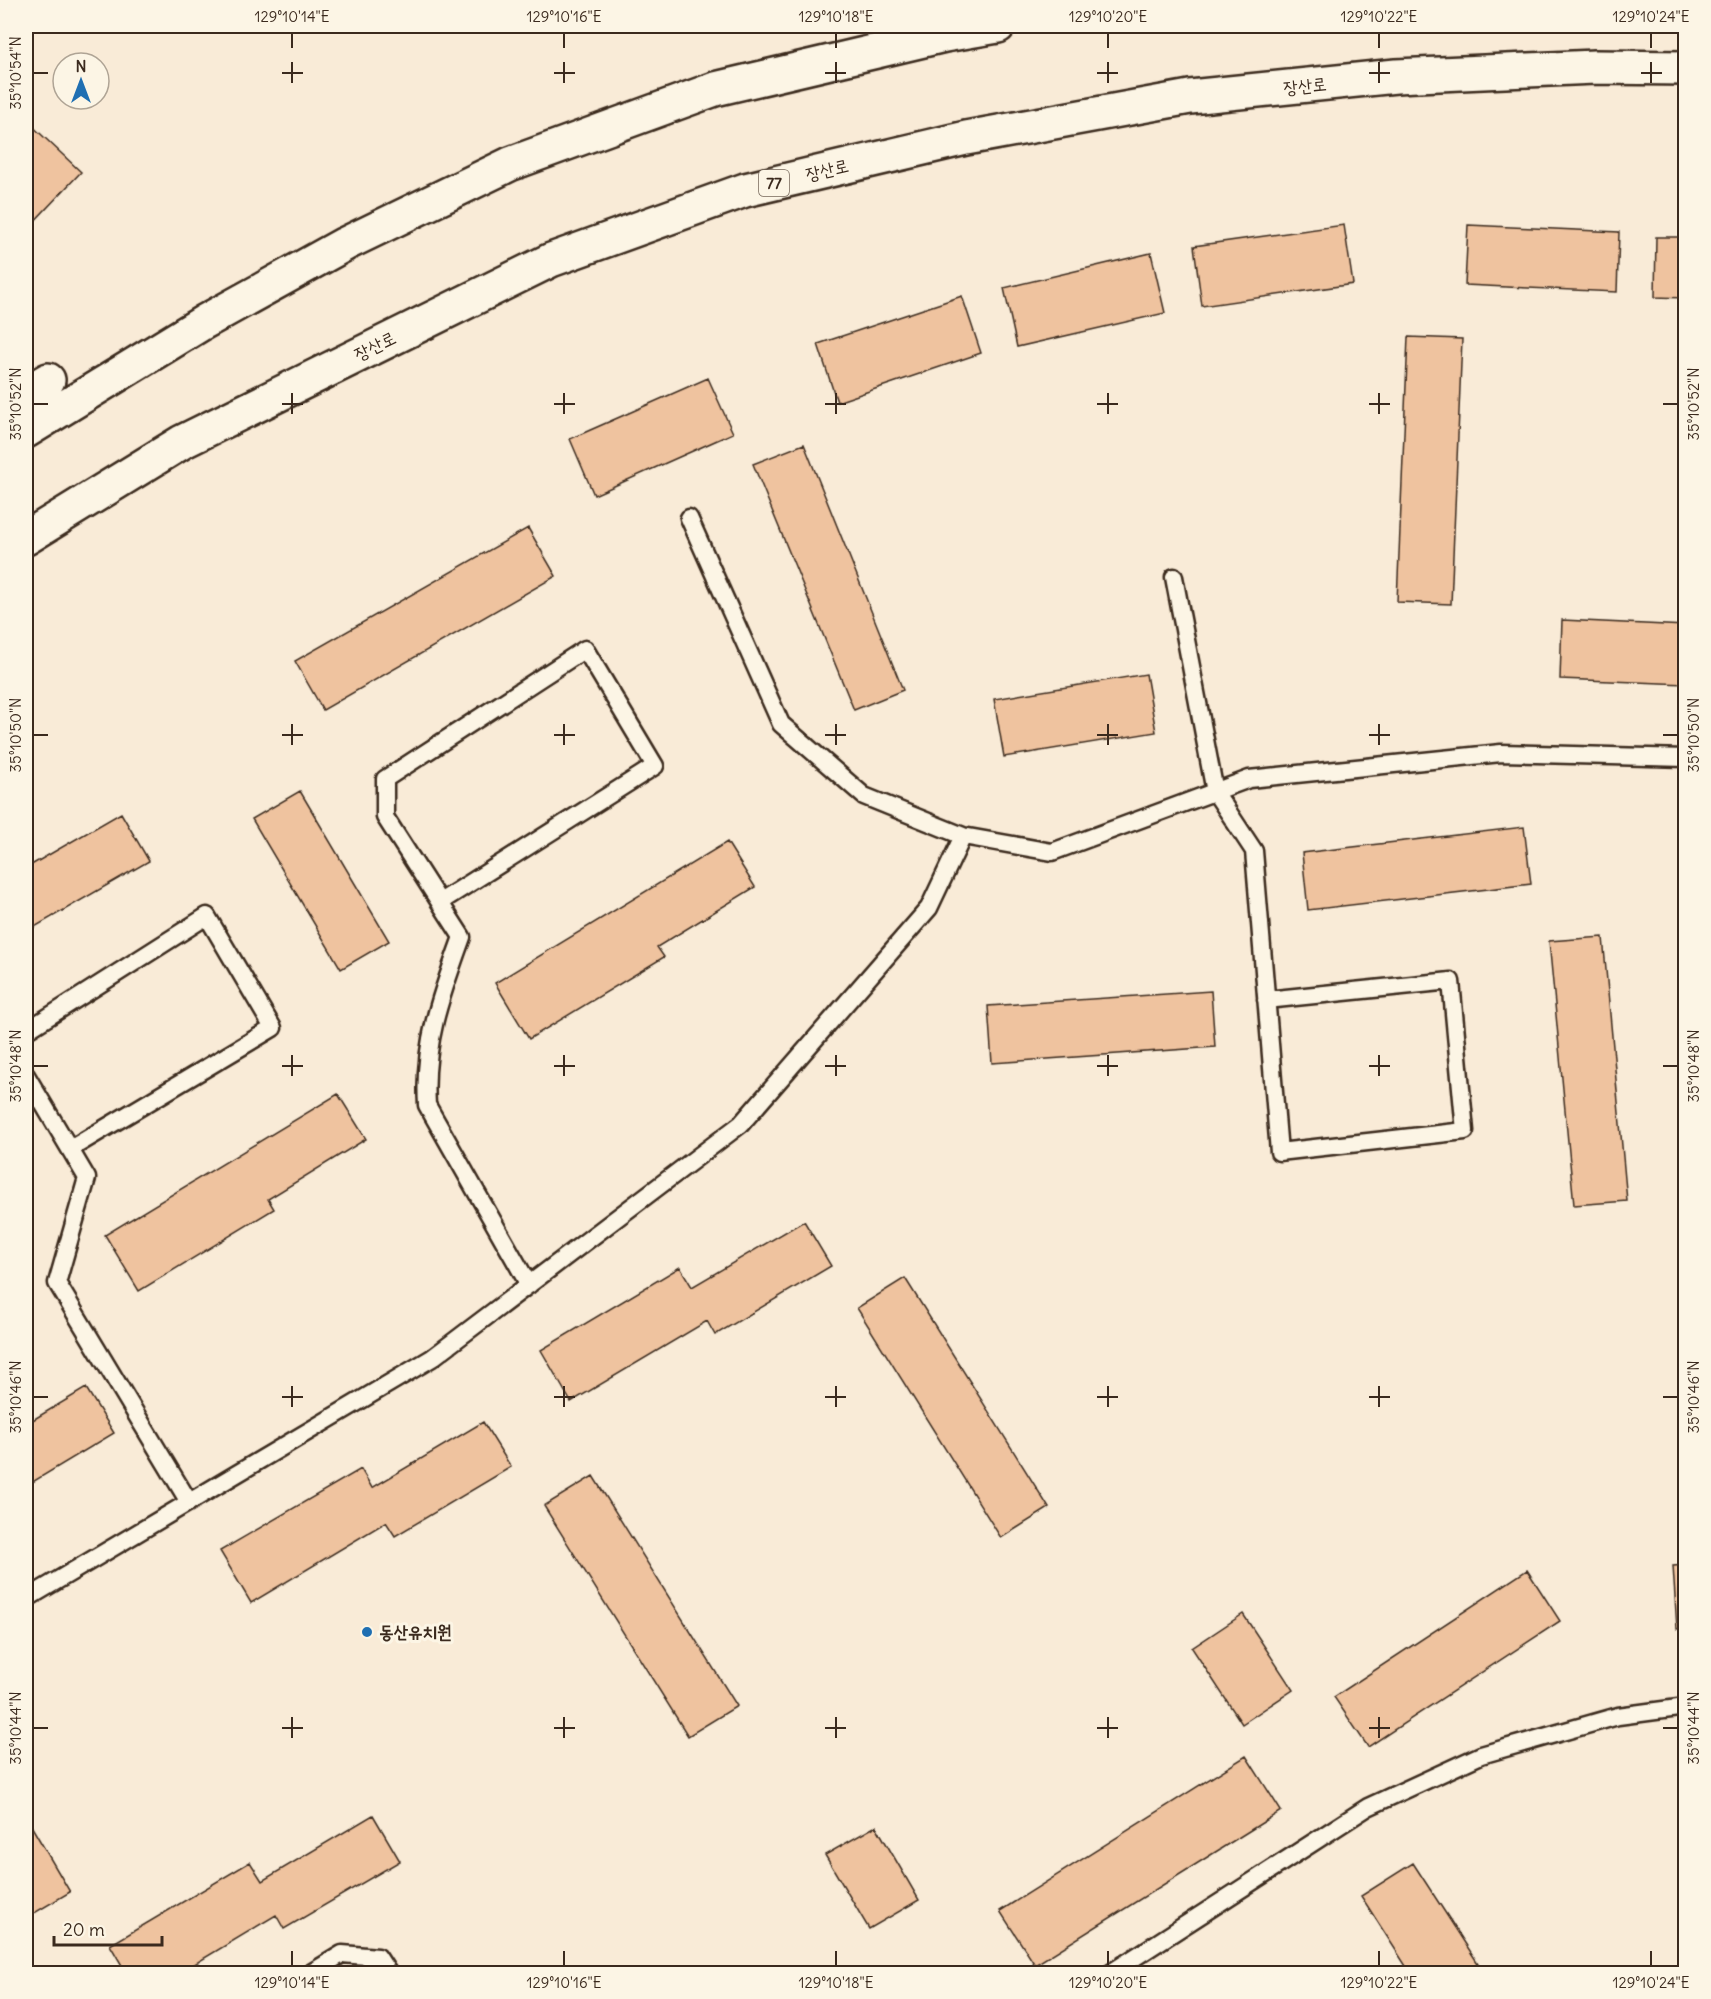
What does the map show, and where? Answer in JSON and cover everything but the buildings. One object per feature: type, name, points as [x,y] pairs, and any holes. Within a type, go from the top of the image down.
[{"type":"highway","points":[[26,431],[234,305],[345,244],[510,164],[715,89],[953,30],[998,26]]},
{"type":"highway","name":"장산로","points":[[26,538],[182,441],[541,266],[746,189],[966,138],[1190,97],[1396,76],[1595,67],[1686,68]]},
{"type":"lane","points":[[689,518],[781,724],[864,796],[963,836],[1052,852],[1249,779],[1501,753],[1686,758]]},
{"type":"lane","points":[[1174,577],[1215,792],[1254,851],[1266,1000],[1279,1152],[1464,1131],[1451,981],[1266,1000]]},
{"type":"lane","points":[[440,902],[656,766],[585,650],[386,779],[386,817],[462,937],[436,1009],[425,1072],[427,1105],[529,1284]]},
{"type":"lane","points":[[26,1599],[432,1358],[741,1124],[929,908],[963,836]]},
{"type":"lane","points":[[26,1031],[207,916],[273,1028],[69,1149]]},
{"type":"lane","points":[[26,1075],[87,1178],[57,1283],[189,1502]]},
{"type":"lane","points":[[1109,1974],[1368,1807],[1481,1755],[1618,1716],[1686,1707]]},
{"type":"lane","points":[[309,1974],[342,1954],[378,1956],[389,1974]]},
{"type":"place","name":"동산유치원","points":[[367,1632]]}]
